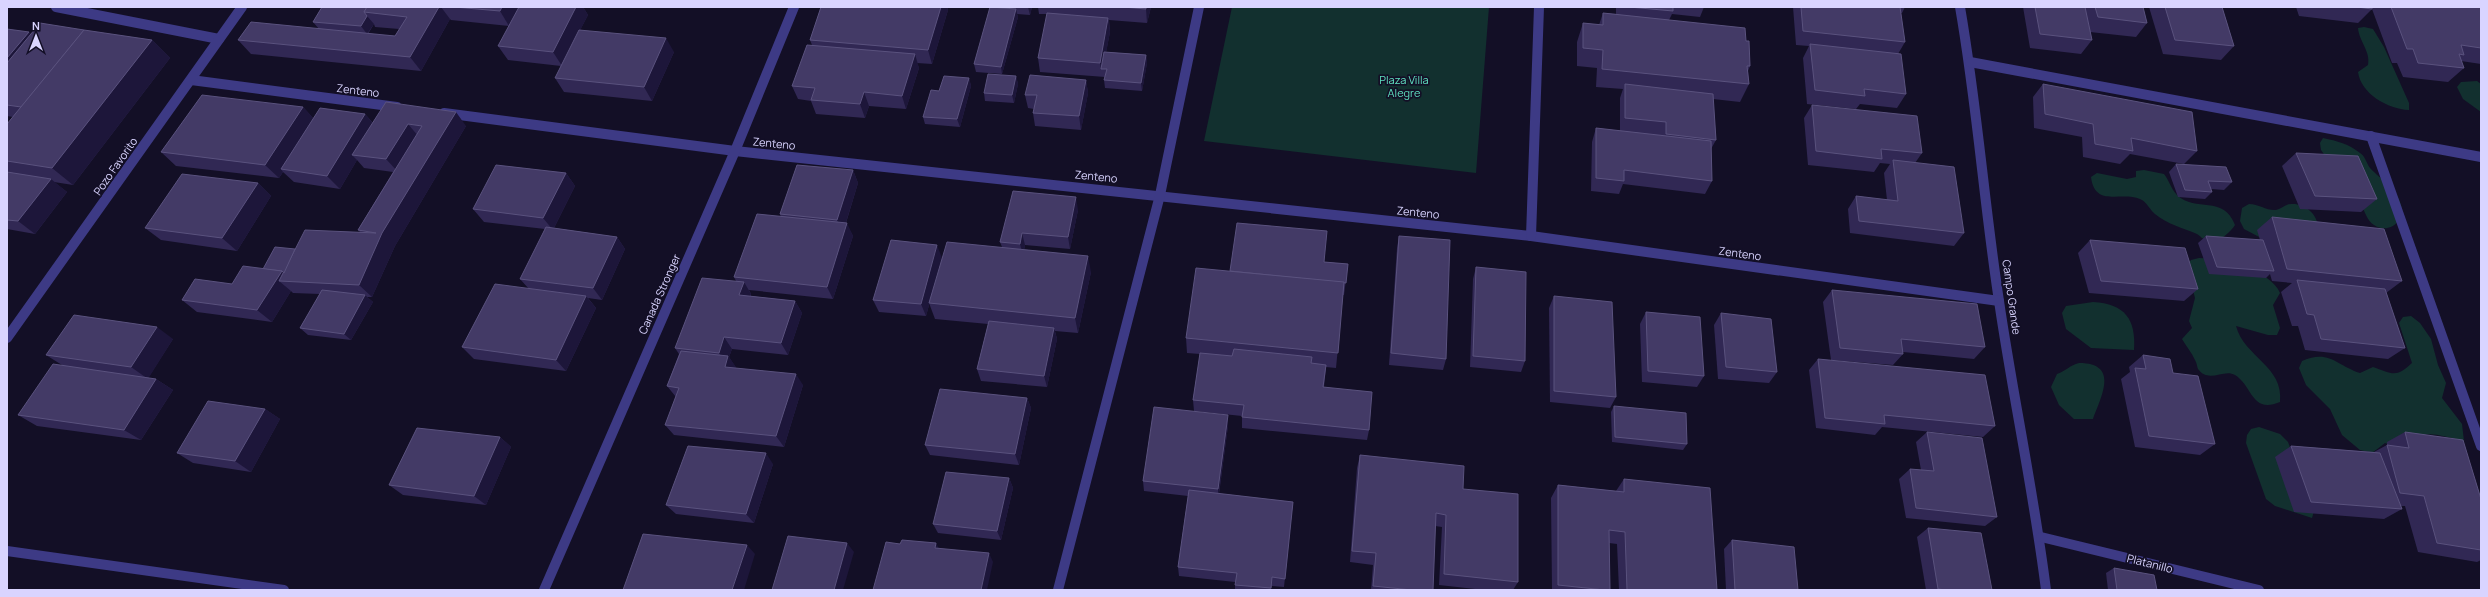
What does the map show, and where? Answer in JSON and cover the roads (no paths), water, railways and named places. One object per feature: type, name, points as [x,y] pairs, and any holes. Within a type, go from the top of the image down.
[{"type":"street","points":[[56,7],[219,39]]},
{"type":"street","name":"Pozo Favorito","points":[[7,338],[242,7]]},
{"type":"street","name":"Canada Stronger","points":[[544,590],[735,151],[794,7]]},
{"type":"street","points":[[1058,590],[1160,195],[1199,7]]},
{"type":"street","points":[[1531,236],[1539,7]]},
{"type":"street","name":"Campo Grande","points":[[1960,7],[1970,62],[1999,301],[2041,537],[2046,590]]},
{"type":"street","points":[[1970,62],[2481,157]]},
{"type":"street","name":"Zenteno","points":[[190,80],[403,108]]},
{"type":"street","name":"Zenteno","points":[[435,112],[735,151],[1160,195],[1531,236],[1999,301]]},
{"type":"street","points":[[2371,136],[2481,446]]},
{"type":"street","name":"Platanillo","points":[[2041,537],[2259,590]]},
{"type":"street","points":[[7,551],[284,590]]},
{"type":"park label","name":"Plaza Villa Alegre","points":[[1404,85]]}]
